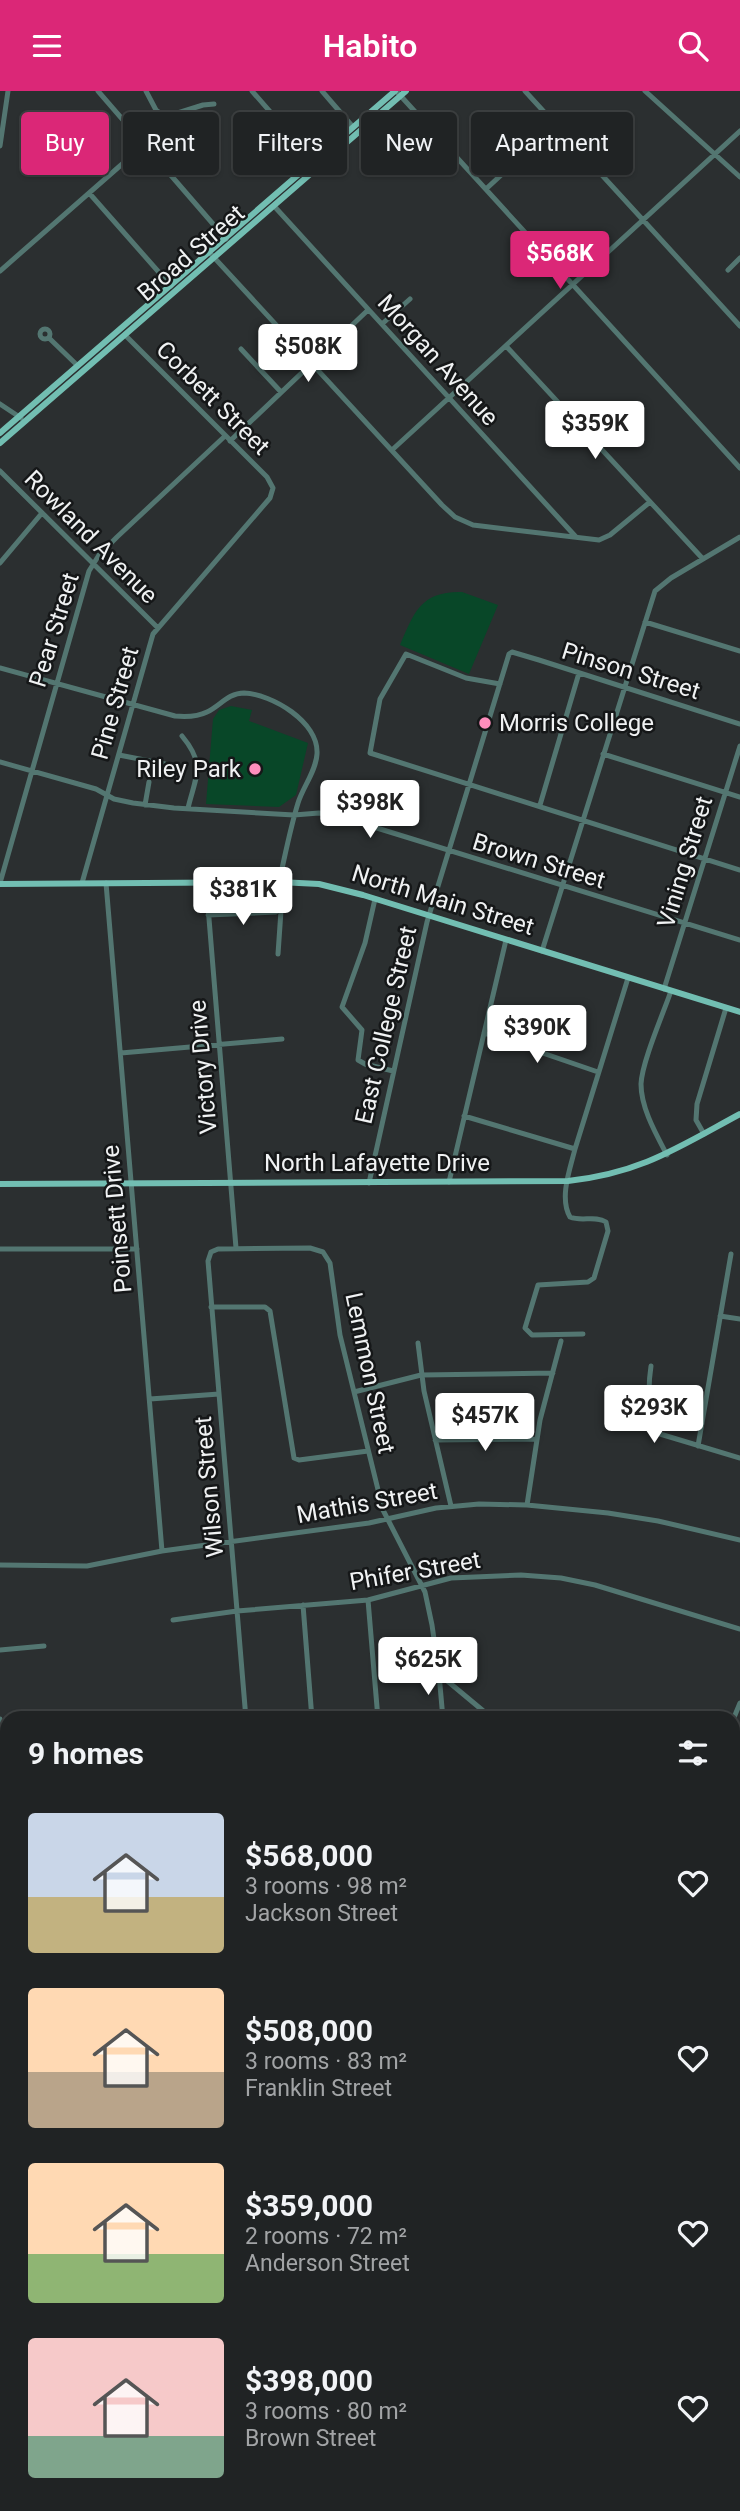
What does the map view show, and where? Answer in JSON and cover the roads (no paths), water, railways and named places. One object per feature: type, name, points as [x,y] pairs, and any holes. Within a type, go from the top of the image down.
[{"type":"main road","name":"Broad Street","points":[[347,137],[400,92]]},
{"type":"main road","name":"Broad Street","points":[[347,133],[400,92]]},
{"type":"main road","name":"Broad Street","points":[[0,433],[22,419],[125,335],[303,175]]},
{"type":"main road","name":"Broad Street","points":[[228,241],[274,206],[305,175]]},
{"type":"main road","name":"Broad Street","points":[[0,443],[78,366],[171,286],[212,255]]},
{"type":"main road","name":"North Main Street","points":[[0,883],[319,884],[740,1012]]},
{"type":"main road","name":"North Lafayette Drive","points":[[0,1184],[568,1181],[621,1172],[667,1155],[740,1114]]},
{"type":"street","points":[[0,146],[8,91]]},
{"type":"street","points":[[98,91],[123,119]]},
{"type":"street","points":[[146,91],[156,110],[165,117],[203,104],[214,104]]},
{"type":"street","points":[[252,91],[270,112]]},
{"type":"street","points":[[322,91],[353,127]]},
{"type":"street","points":[[525,91],[545,112]]},
{"type":"street","points":[[645,91],[740,177]]},
{"type":"street","points":[[400,92],[740,468]]},
{"type":"street","points":[[392,450],[740,131]]},
{"type":"street","points":[[0,271],[4,264],[123,164]]},
{"type":"street","points":[[172,175],[228,241]]},
{"type":"street","points":[[486,189],[501,175]]},
{"type":"street","points":[[602,175],[740,326]]},
{"type":"street","points":[[90,194],[171,286]]},
{"type":"street","name":"Morgan Avenue","points":[[274,206],[578,538]]},
{"type":"street","points":[[212,255],[442,505],[462,521],[474,525],[595,540],[607,537],[650,502]]},
{"type":"street","points":[[727,270],[740,258]]},
{"type":"street","points":[[382,324],[411,299]]},
{"type":"street","name":"Pear Street","points":[[0,883],[82,590],[93,564],[123,530],[281,392],[368,310]]},
{"type":"street","name":"Corbett Street","points":[[125,335],[267,477],[273,488]]},
{"type":"street","points":[[49,338],[78,366]]},
{"type":"street","points":[[506,346],[703,559]]},
{"type":"street","points":[[241,349],[281,392]]},
{"type":"street","points":[[0,404],[22,419]]},
{"type":"street","name":"Rowland Avenue","points":[[0,471],[158,628]]},
{"type":"street","name":"Pine Street","points":[[82,883],[151,639],[270,498],[273,488]]},
{"type":"street","points":[[0,563],[41,513]]},
{"type":"street","points":[[542,951],[657,588],[740,537]]},
{"type":"street","points":[[645,622],[740,651]]},
{"type":"street","name":"Pinson Street","points":[[512,652],[740,724]]},
{"type":"street","name":"East College Street","points":[[369,1183],[429,916],[512,652]]},
{"type":"street","points":[[500,684],[466,678],[406,654],[380,699],[370,753],[740,870]]},
{"type":"street","points":[[0,668],[171,715],[188,717],[209,711],[235,695],[248,694],[291,711],[309,729],[315,742],[316,759],[294,815],[281,882],[278,954]]},
{"type":"street","points":[[540,805],[579,673]]},
{"type":"street","points":[[182,736],[195,754],[198,764],[188,808]]},
{"type":"street","name":"Vining Street","points":[[667,1155],[650,1120],[641,1086],[685,925],[740,746]]},
{"type":"street","points":[[603,754],[740,797]]},
{"type":"street","points":[[119,755],[165,764]]},
{"type":"street","name":"Brown Street","points":[[0,762],[145,805],[294,815],[328,814],[740,940]]},
{"type":"street","points":[[145,805],[149,782]]},
{"type":"street","name":"Victory Drive","points":[[206,882],[236,1248]]},
{"type":"street","name":"Poinsett Drive","points":[[106,883],[162,1551]]},
{"type":"street","points":[[375,899],[365,943],[342,1007],[362,1030],[358,1060],[393,1070]]},
{"type":"street","points":[[208,915],[276,912]]},
{"type":"street","points":[[449,1182],[506,940]]},
{"type":"street","points":[[583,1334],[532,1335],[525,1328],[538,1285],[588,1282],[594,1278],[608,1231],[607,1222],[601,1219],[570,1217],[565,1203],[575,1149],[628,978]]},
{"type":"street","points":[[704,1134],[696,1120],[696,1104],[726,1008]]},
{"type":"street","points":[[484,1033],[598,1072]]},
{"type":"street","points":[[121,1053],[282,1039]]},
{"type":"street","points":[[464,1116],[575,1149]]},
{"type":"street","name":"Lemmon Street","points":[[236,1248],[310,1248],[323,1252],[330,1263],[338,1328],[387,1519],[422,1586],[430,1611],[442,1711]]},
{"type":"street","name":"Wilson Street","points":[[236,1248],[211,1252],[208,1261],[245,1711]]},
{"type":"street","points":[[0,1249],[137,1249]]},
{"type":"street","points":[[698,1446],[731,1254]]},
{"type":"street","points":[[211,1307],[265,1307],[270,1311],[294,1458],[299,1460],[368,1451]]},
{"type":"street","points":[[720,1315],[740,1319]]},
{"type":"street","points":[[527,1505],[536,1439],[562,1341]]},
{"type":"street","points":[[418,1343],[421,1375],[451,1506]]},
{"type":"street","points":[[651,1366],[650,1393],[655,1427],[662,1435],[740,1458]]},
{"type":"street","points":[[354,1392],[421,1375],[553,1373]]},
{"type":"street","points":[[150,1399],[219,1394]]},
{"type":"street","points":[[435,1440],[536,1439]]},
{"type":"street","name":"Mathis Street","points":[[0,1565],[87,1566],[162,1551],[387,1519],[451,1506],[527,1505],[639,1517],[740,1539]]},
{"type":"street","name":"Phifer Street","points":[[173,1620],[237,1611],[368,1600],[444,1579],[521,1575],[561,1578],[623,1592],[740,1629]]},
{"type":"street","points":[[368,1600],[377,1711]]},
{"type":"street","points":[[303,1605],[311,1711]]},
{"type":"street","points":[[0,1650],[44,1646]]},
{"type":"street","points":[[439,1674],[483,1711]]},
{"type":"place","name":"Morris College","points":[[485,723]]},
{"type":"place","name":"Riley Park","points":[[255,769]]}]
